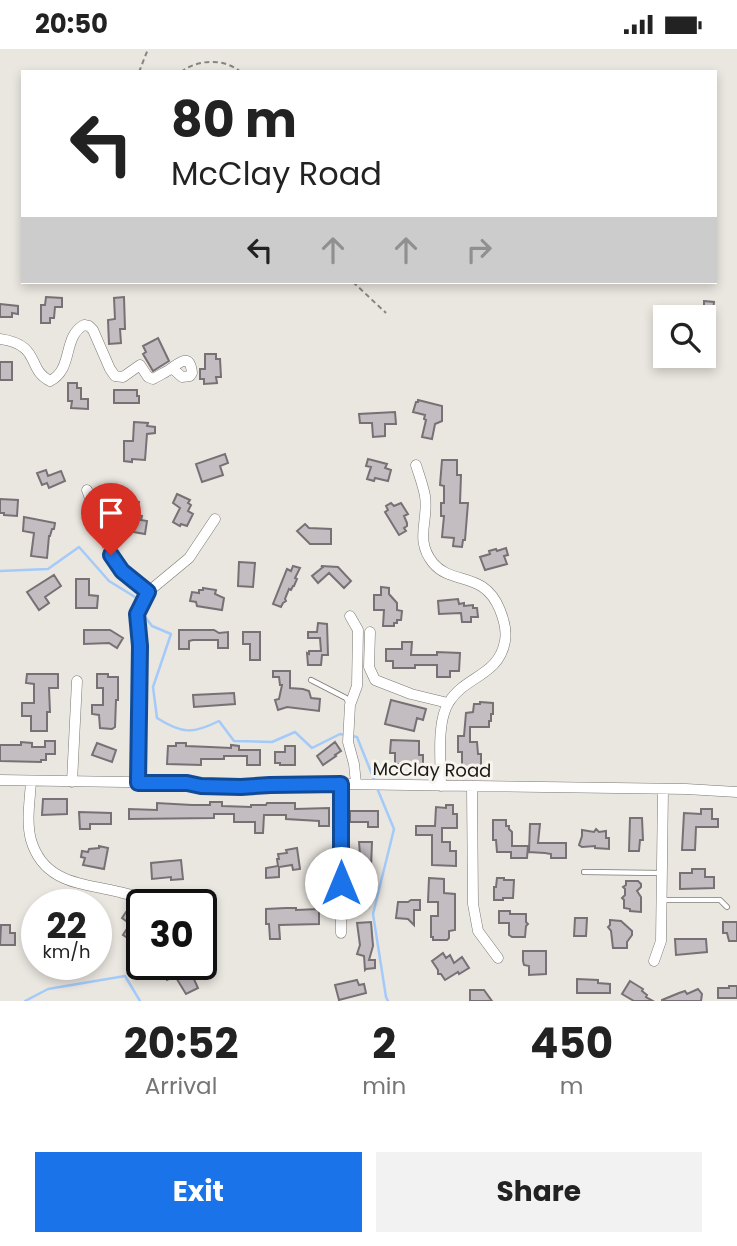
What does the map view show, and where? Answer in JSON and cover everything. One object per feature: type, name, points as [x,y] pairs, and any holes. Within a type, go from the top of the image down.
[{"type":"street","points":[[0,339],[15,341],[26,349],[40,374],[50,380],[65,367],[72,338],[78,328],[84,325],[93,330],[115,376],[123,376],[140,365],[148,377],[153,379],[172,369]]},
{"type":"street","points":[[416,465],[425,496],[426,513],[422,537],[433,563],[444,572],[477,583],[489,592],[497,603],[506,628],[501,655],[494,666],[457,692],[448,703],[441,722],[441,786]]},
{"type":"street","points":[[87,491],[111,555],[122,571],[147,594]]},
{"type":"street","points":[[138,783],[140,646],[137,611],[147,594],[189,558],[215,519]]},
{"type":"street","points":[[350,616],[358,630],[357,686],[350,705],[348,730],[356,784]]},
{"type":"street","points":[[370,632],[369,667],[375,680],[411,694],[448,703]]},
{"type":"street","points":[[72,782],[77,681]]},
{"type":"street","name":"McClay Road","points":[[0,781],[187,783],[241,787],[356,784],[737,792]]},
{"type":"street","points":[[31,781],[29,827],[31,840],[40,859],[57,876],[76,884],[126,894]]},
{"type":"street","points":[[341,784],[341,933]]},
{"type":"street","points":[[472,787],[473,904],[478,931],[498,958]]},
{"type":"street","points":[[654,961],[661,941],[663,789]]},
{"type":"lane","points":[[310,680],[346,698],[350,705]]},
{"type":"lane","points":[[584,872],[662,873]]},
{"type":"lane","points":[[662,899],[720,900],[727,907]]},
{"type":"path","points":[[140,70],[148,49]]},
{"type":"path","points":[[183,70],[206,61],[239,70]]},
{"type":"path","points":[[355,284],[386,313]]},
{"type":"building","points":[[46,297],[62,298],[62,307],[55,307],[54,318],[50,318],[50,323],[41,323],[41,305],[45,305]]},
{"type":"building","points":[[124,297],[125,329],[120,329],[121,343],[109,344],[108,320],[115,319],[114,298]]},
{"type":"building","points":[[704,301],[714,302],[714,305],[704,305]]},
{"type":"building","points":[[0,304],[18,306],[18,314],[0,317]]},
{"type":"building","points":[[158,338],[169,361],[153,371],[143,354],[146,352],[143,346]]},
{"type":"building","points":[[205,354],[216,354],[216,359],[220,359],[221,377],[216,377],[217,383],[204,384],[204,379],[200,379],[200,369],[205,369]]},
{"type":"building","points":[[0,362],[12,362],[12,380],[0,380]]},
{"type":"building","points":[[68,383],[77,383],[77,388],[81,388],[81,399],[88,399],[88,409],[71,408],[72,401],[68,401]]},
{"type":"building","points":[[114,390],[137,390],[139,403],[114,403]]},
{"type":"building","points":[[418,400],[442,406],[442,421],[435,424],[432,439],[422,437],[425,415],[413,412]]},
{"type":"building","points":[[395,412],[396,424],[385,424],[385,436],[373,437],[372,423],[360,423],[359,414]]},
{"type":"building","points":[[134,422],[148,423],[147,426],[155,427],[155,433],[147,434],[145,460],[124,461],[124,441],[133,441]]},
{"type":"building","points":[[225,454],[228,463],[220,466],[223,475],[202,482],[196,464]]},
{"type":"building","points":[[368,459],[387,464],[385,468],[391,470],[388,481],[367,479],[371,467],[366,466]]},
{"type":"building","points":[[442,460],[457,460],[457,475],[461,475],[460,503],[468,503],[462,547],[453,546],[454,538],[442,537]]},
{"type":"building","points":[[46,470],[48,476],[61,471],[65,481],[49,488],[47,483],[42,485],[37,473]]},
{"type":"building","points":[[177,494],[190,500],[188,511],[193,514],[187,526],[173,522],[180,508],[173,503]]},
{"type":"building","points":[[0,499],[18,500],[17,516],[0,513]]},
{"type":"building","points":[[128,500],[139,502],[137,515],[142,516],[141,520],[147,521],[145,534],[122,530],[123,513],[126,513]]},
{"type":"building","points":[[391,503],[394,506],[401,503],[408,514],[404,516],[406,531],[399,535],[385,512],[388,510],[386,506]]},
{"type":"building","points":[[24,517],[55,523],[49,536],[47,558],[31,556],[34,533],[23,531]]},
{"type":"building","points":[[305,524],[309,528],[331,529],[331,544],[310,544],[297,531]]},
{"type":"building","points":[[506,548],[508,555],[504,556],[507,564],[485,570],[480,557],[490,554],[489,551]]},
{"type":"building","points":[[239,562],[255,563],[253,587],[238,586]]},
{"type":"building","points":[[293,566],[300,568],[294,586],[289,589],[286,601],[281,607],[273,604],[287,569],[291,571]]},
{"type":"building","points":[[321,566],[338,567],[351,581],[344,588],[329,573],[318,583],[312,576],[323,567]]},
{"type":"building","points":[[54,575],[61,586],[45,597],[49,603],[39,610],[27,592]]},
{"type":"building","points":[[76,579],[89,579],[89,595],[98,596],[97,608],[76,608]]},
{"type":"building","points":[[381,587],[389,588],[389,594],[397,603],[397,610],[402,611],[401,620],[397,620],[394,626],[383,626],[384,610],[374,610],[374,595],[381,595]]},
{"type":"building","points":[[203,588],[216,590],[215,594],[224,598],[222,610],[197,606],[196,602],[190,601],[192,592],[199,593]]},
{"type":"building","points":[[458,599],[459,604],[477,608],[478,617],[471,617],[471,622],[462,622],[461,613],[439,614],[438,601]]},
{"type":"building","points":[[318,623],[327,624],[328,655],[322,655],[321,665],[308,665],[307,653],[321,651],[320,638],[308,638],[308,632],[317,632]]},
{"type":"building","points":[[84,630],[110,630],[123,638],[117,648],[109,643],[84,644]]},
{"type":"building","points":[[179,630],[228,632],[228,648],[218,648],[218,640],[193,640],[189,641],[189,649],[179,649]]},
{"type":"building","points":[[243,632],[260,632],[260,660],[250,660],[250,644],[243,644]]},
{"type":"building","points":[[402,642],[412,642],[411,655],[460,653],[459,671],[450,671],[450,677],[437,677],[437,665],[393,668],[393,661],[386,661],[386,649],[402,649]]},
{"type":"building","points":[[273,671],[290,671],[290,688],[309,691],[311,698],[320,699],[319,711],[287,707],[278,710],[275,700],[279,699],[282,685],[279,677],[273,677]]},
{"type":"building","points":[[27,674],[58,674],[58,688],[49,688],[50,712],[47,712],[47,731],[31,731],[31,716],[22,716],[22,703],[34,703],[34,684],[26,683]]},
{"type":"building","points":[[97,674],[118,677],[115,727],[112,729],[100,728],[99,715],[92,714],[92,705],[103,705],[103,688],[97,688]]},
{"type":"building","points":[[234,693],[235,704],[194,707],[193,695]]},
{"type":"building","points":[[391,700],[426,709],[423,720],[417,718],[414,731],[385,724]]},
{"type":"building","points":[[493,703],[493,714],[489,727],[470,727],[470,742],[477,742],[478,754],[481,754],[481,771],[466,771],[466,768],[462,768],[462,752],[458,752],[458,736],[464,736],[466,713],[473,712],[474,704]]},
{"type":"building","points":[[391,740],[419,741],[419,755],[423,755],[423,764],[395,764],[395,753],[390,753]]},
{"type":"building","points":[[45,741],[55,741],[55,754],[46,754],[46,760],[0,761],[0,745],[21,745],[21,742],[32,743],[32,747],[45,747]]},
{"type":"building","points":[[335,742],[341,751],[323,765],[317,756]]},
{"type":"building","points":[[97,743],[116,750],[112,762],[92,755]]},
{"type":"building","points":[[176,743],[231,748],[231,745],[239,746],[239,750],[260,750],[260,765],[247,765],[247,756],[201,759],[201,765],[167,764],[168,746],[176,746]]},
{"type":"building","points":[[285,746],[295,746],[295,765],[275,763],[275,752],[285,752]]},
{"type":"building","points":[[43,799],[67,799],[67,814],[42,815]]},
{"type":"building","points":[[210,802],[222,802],[222,806],[251,807],[267,803],[295,803],[295,809],[329,808],[329,826],[319,826],[319,821],[286,819],[286,815],[264,815],[263,833],[255,833],[255,822],[234,822],[234,814],[214,814],[214,818],[129,819],[129,809],[157,810],[157,803],[210,805]]},
{"type":"building","points":[[446,805],[453,805],[453,814],[457,814],[457,828],[442,828],[442,842],[450,842],[450,851],[456,851],[456,866],[432,865],[432,835],[416,835],[416,826],[435,826],[436,807],[446,808]]},
{"type":"building","points":[[701,809],[712,809],[712,819],[718,819],[718,827],[696,827],[695,850],[682,850],[684,813],[701,814]]},
{"type":"building","points":[[350,811],[378,811],[378,827],[368,827],[368,822],[350,822]]},
{"type":"building","points":[[79,812],[111,813],[111,824],[90,824],[90,829],[80,829]]},
{"type":"building","points":[[630,818],[642,818],[643,840],[640,840],[639,851],[629,851]]},
{"type":"building","points":[[493,820],[506,820],[506,826],[509,826],[512,832],[512,846],[528,846],[527,858],[511,858],[511,852],[497,852],[496,840],[493,840]]},
{"type":"building","points":[[530,824],[540,824],[538,843],[566,843],[566,858],[551,858],[551,854],[529,852]]},
{"type":"building","points":[[596,829],[599,832],[606,831],[609,849],[579,845],[582,830],[594,832]]},
{"type":"building","points":[[359,842],[372,842],[371,868],[361,868]]},
{"type":"building","points":[[99,846],[108,848],[104,869],[83,865],[85,858],[81,857],[82,851],[88,852],[89,849]]},
{"type":"building","points":[[297,848],[300,869],[293,870],[292,865],[279,867],[279,877],[266,878],[266,868],[278,866],[278,854]]},
{"type":"building","points":[[181,860],[183,879],[152,879],[151,863]]},
{"type":"building","points":[[692,869],[705,869],[705,877],[714,877],[714,888],[680,889],[680,873],[692,873]]},
{"type":"building","points":[[429,878],[444,879],[444,893],[455,894],[455,930],[449,931],[447,940],[433,940],[431,937],[431,916],[438,916],[438,902],[428,902]]},
{"type":"building","points":[[497,878],[514,880],[513,898],[494,900]]},
{"type":"building","points":[[626,881],[638,881],[641,884],[637,891],[641,897],[641,912],[624,908],[622,898],[625,895],[623,887]]},
{"type":"building","points":[[420,900],[420,910],[414,910],[414,925],[408,919],[396,918],[398,902]]},
{"type":"building","points":[[266,909],[319,909],[319,924],[279,925],[280,939],[270,939]]},
{"type":"building","points":[[499,911],[526,914],[528,924],[525,937],[509,935],[509,923],[499,923]]},
{"type":"building","points":[[575,918],[587,918],[586,936],[574,936]]},
{"type":"building","points":[[610,920],[621,921],[632,931],[627,948],[613,948],[608,927]]},
{"type":"building","points":[[371,922],[373,946],[369,960],[375,960],[375,968],[365,970],[364,956],[357,954],[360,945],[357,923]]},
{"type":"building","points":[[723,922],[737,922],[737,941],[729,941],[727,933],[723,933]]},
{"type":"building","points":[[1,925],[10,925],[10,933],[15,933],[15,945],[0,945]]},
{"type":"building","points":[[675,939],[706,939],[707,952],[676,955]]},
{"type":"building","points":[[523,951],[546,951],[546,974],[529,975],[529,966],[524,965],[523,961]]},
{"type":"building","points":[[443,953],[446,958],[450,955],[454,963],[462,957],[469,968],[445,980],[438,974],[432,961]]},
{"type":"building","points":[[577,979],[598,980],[598,983],[610,984],[610,993],[577,993]]},
{"type":"building","points":[[177,980],[194,980],[198,988],[186,994]]},
{"type":"building","points":[[357,980],[359,985],[364,984],[366,993],[339,1000],[335,985]]},
{"type":"building","points":[[630,981],[643,989],[646,997],[653,1001],[634,1001],[622,994]]},
{"type":"building","points":[[737,986],[737,998],[718,998],[718,988]]},
{"type":"building","points":[[698,989],[702,994],[701,1001],[662,1001],[685,991],[687,994]]},
{"type":"building","points":[[470,990],[484,990],[492,1001],[470,1001]]},
{"type":"waterway","points":[[0,571],[48,569],[79,547],[109,581],[148,605],[143,614],[152,626],[171,634],[153,687],[157,718],[174,727],[195,730],[219,721],[234,741],[272,742],[295,732],[312,748],[340,734],[346,735]]},
{"type":"waterway","points":[[352,736],[357,737],[375,782]]},
{"type":"waterway","points":[[377,788],[394,829],[373,914],[388,1001]]},
{"type":"waterway","points":[[25,1001],[48,989],[125,976],[140,1001]]},
{"type":"route","points":[[111,555],[122,571],[148,592],[137,611],[136,621],[140,646],[138,783],[241,787],[341,784],[341,883]]}]
